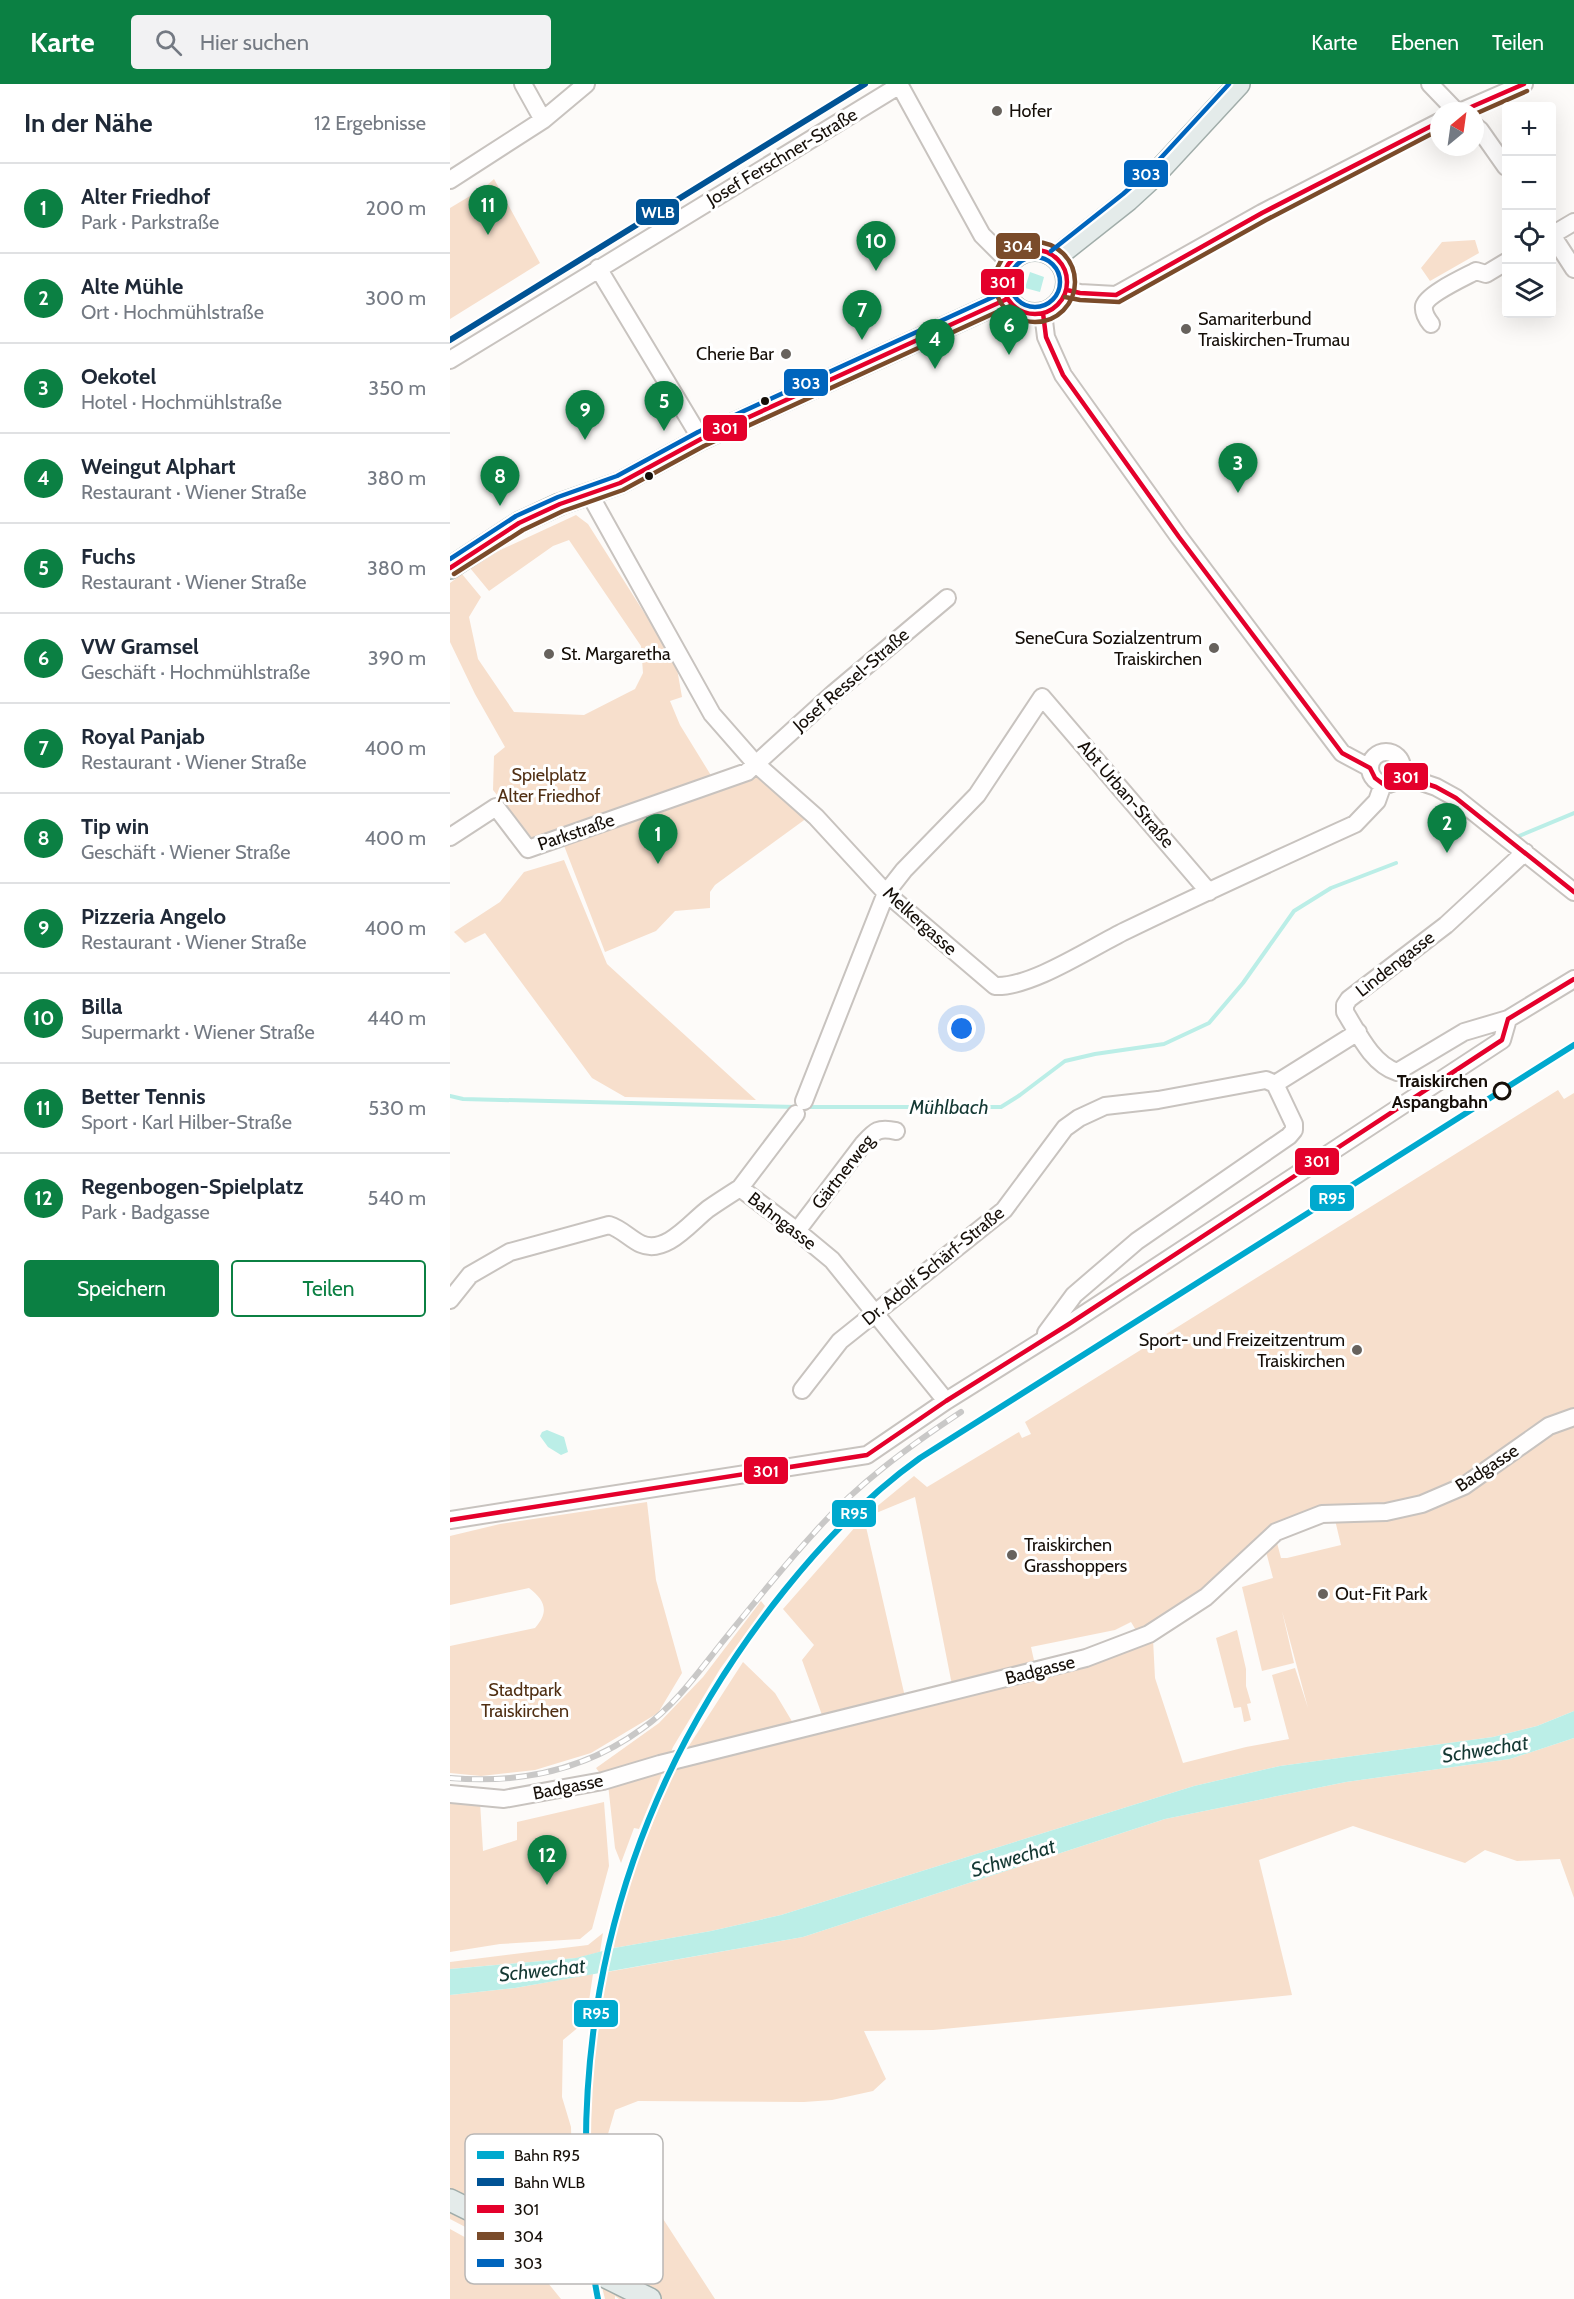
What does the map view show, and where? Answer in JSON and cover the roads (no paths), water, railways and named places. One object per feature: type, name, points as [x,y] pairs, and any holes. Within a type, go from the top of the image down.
[{"type":"main road","points":[[1056,257],[1152,178],[1239,84]]},
{"type":"main road","points":[[1038,249],[1056,257],[1066,272],[1067,290],[1059,304],[1043,313],[1024,312],[1014,307],[1004,292],[1002,278],[1009,262],[1018,254],[1028,250],[1038,249]]},
{"type":"main road","points":[[450,568],[519,523],[560,504],[620,483],[701,439],[1007,299]]},
{"type":"main road","points":[[450,2200],[465,2207]]},
{"type":"main road","points":[[620,2284],[650,2299]]},
{"type":"street","points":[[523,84],[543,120]]},
{"type":"street","points":[[450,180],[543,120],[586,84]]},
{"type":"street","points":[[1430,84],[1447,102]]},
{"type":"street","points":[[1483,102],[1524,84]]},
{"type":"street","points":[[900,85],[982,235],[1009,262]]},
{"type":"street","name":"Josef Ferschner-Straße","points":[[450,360],[900,85]]},
{"type":"street","points":[[1067,290],[1116,295],[1262,213],[1430,127]]},
{"type":"street","points":[[1484,136],[1502,160]]},
{"type":"street","points":[[1556,232],[1574,222]]},
{"type":"street","points":[[1556,243],[1574,270]]},
{"type":"street","points":[[1431,324],[1424,314],[1424,306],[1430,297],[1476,271],[1486,274],[1503,264]]},
{"type":"street","points":[[598,268],[701,439]]},
{"type":"street","points":[[1043,313],[1047,337],[1063,375],[1179,537],[1341,753],[1370,768]]},
{"type":"street","name":"Melkergasse","points":[[590,495],[712,714],[756,763],[816,817],[886,893],[995,986],[1015,985],[1047,971],[1124,931],[1355,824],[1377,801],[1383,784]]},
{"type":"street","name":"Josef Ressel-Straße","points":[[756,763],[947,597]]},
{"type":"street","name":"Abt Urban-Straße","points":[[886,893],[904,870],[976,795],[1042,697],[1209,891]]},
{"type":"street","points":[[1387,752],[1401,759],[1403,770],[1401,775],[1394,783],[1383,784],[1373,778],[1371,762],[1377,754],[1387,752]]},
{"type":"street","name":"Parkstraße","points":[[450,837],[496,807],[528,849],[747,772],[756,763]]},
{"type":"street","points":[[1401,775],[1436,787],[1456,798],[1574,891]]},
{"type":"street","name":"Lindengasse","points":[[1508,1019],[1464,1032],[1397,1072],[1387,1069],[1381,1063],[1345,1012],[1346,1002],[1446,925],[1525,852]]},
{"type":"street","points":[[740,1188],[800,1107],[886,893]]},
{"type":"street","points":[[450,1520],[867,1455],[946,1401],[1069,1324],[1502,1040],[1508,1019],[1574,979]]},
{"type":"street","points":[[1042,1339],[1074,1295],[1137,1241],[1289,1136],[1294,1130],[1294,1124],[1278,1095],[1275,1084],[1358,1032]]},
{"type":"street","name":"Dr. Adolf Schärf-Straße","points":[[802,1390],[840,1341],[1004,1210],[1065,1128],[1079,1118],[1105,1106],[1120,1103],[1158,1100],[1266,1080],[1275,1084]]},
{"type":"street","name":"Gärtnerweg","points":[[797,1231],[863,1144],[876,1131],[885,1128],[896,1131]]},
{"type":"street","name":"Bahngasse","points":[[450,1300],[470,1275],[510,1252],[609,1225],[641,1244],[661,1245],[740,1188],[832,1260],[946,1401]]},
{"type":"street","name":"Badgasse","points":[[450,1794],[504,1799],[603,1781],[660,1764],[1086,1658],[1149,1634],[1206,1597],[1276,1532],[1322,1514],[1386,1512],[1422,1504],[1464,1486],[1549,1426],[1574,1417]]},
{"type":"water","points":[[1030,272],[1044,277],[1040,292],[1025,288]]},
{"type":"water","points":[[547,1430],[564,1437],[568,1452],[561,1455],[548,1447],[540,1436]]},
{"type":"water","name":"Schwechat","points":[[1574,1711],[1574,1738],[1510,1759],[1346,1782],[1165,1819],[803,1937],[515,1988],[450,1995],[450,1969],[576,1958],[614,1948],[711,1931],[781,1915],[1194,1786],[1280,1766],[1493,1737],[1537,1726]]},
{"type":"waterway","name":"Mühlbach","points":[[1519,836],[1574,813]]},
{"type":"waterway","name":"Mühlbach","points":[[804,1107],[1001,1107],[1065,1061],[1095,1054],[1164,1044],[1209,1023],[1243,983],[1294,911],[1331,888],[1396,863]]},
{"type":"waterway","name":"Mühlbach","points":[[450,1096],[463,1099],[797,1107]]},
{"type":"railway","points":[[450,1778],[502,1779],[551,1771],[599,1754],[643,1728],[665,1710],[684,1689],[778,1574],[830,1515],[883,1468],[961,1412]]},
{"type":"rail line","name":"WLB","points":[[450,340],[865,84]]},
{"type":"rail line","name":"R95","points":[[587,2134],[588,2087],[596,2010],[612,1934],[633,1861],[661,1790],[696,1721],[737,1655],[784,1591],[815,1554],[882,1487],[920,1458],[1574,1045]]},
{"type":"rail line","name":"R95","points":[[595,2284],[598,2299]]},
{"type":"place","name":"Hofer","points":[[997,111]]},
{"type":"place","name":"Better Tennis","points":[[488,235]]},
{"type":"place","name":"Billa","points":[[876,271]]},
{"type":"place","name":"Samariterbund Traiskirchen-Trumau","points":[[1186,329]]},
{"type":"place","name":"Royal Panjab","points":[[862,340]]},
{"type":"place","name":"Cherie Bar","points":[[786,354]]},
{"type":"place","name":"VW Gramsel","points":[[1009,355]]},
{"type":"place","name":"Weingut Alphart","points":[[935,369]]},
{"type":"place","name":"Fuchs","points":[[664,431]]},
{"type":"place","name":"Pizzeria Angelo","points":[[585,440]]},
{"type":"place","name":"Oekotel","points":[[1238,493]]},
{"type":"place","name":"Tip win","points":[[500,506]]},
{"type":"place","name":"SeneCura Sozialzentrum Traiskirchen","points":[[1214,648]]},
{"type":"place","name":"St. Margaretha","points":[[549,654]]},
{"type":"place","name":"Alte Mühle","points":[[1447,853]]},
{"type":"place","name":"Alter Friedhof","points":[[658,864]]},
{"type":"place","name":"Traiskirchen Aspangbahn","points":[[1502,1091]]},
{"type":"place","name":"Sport- und Freizeitzentrum Traiskirchen","points":[[1357,1350]]},
{"type":"place","name":"Traiskirchen Grasshoppers","points":[[1012,1555]]},
{"type":"place","name":"Out-Fit Park","points":[[1323,1594]]},
{"type":"place","name":"Regenbogen-Spielplatz","points":[[547,1885]]},
{"type":"park label","name":"Spielplatz Alter Friedhof","points":[[549,785]]},
{"type":"park label","name":"Stadtpark Traiskirchen","points":[[525,1700]]}]
